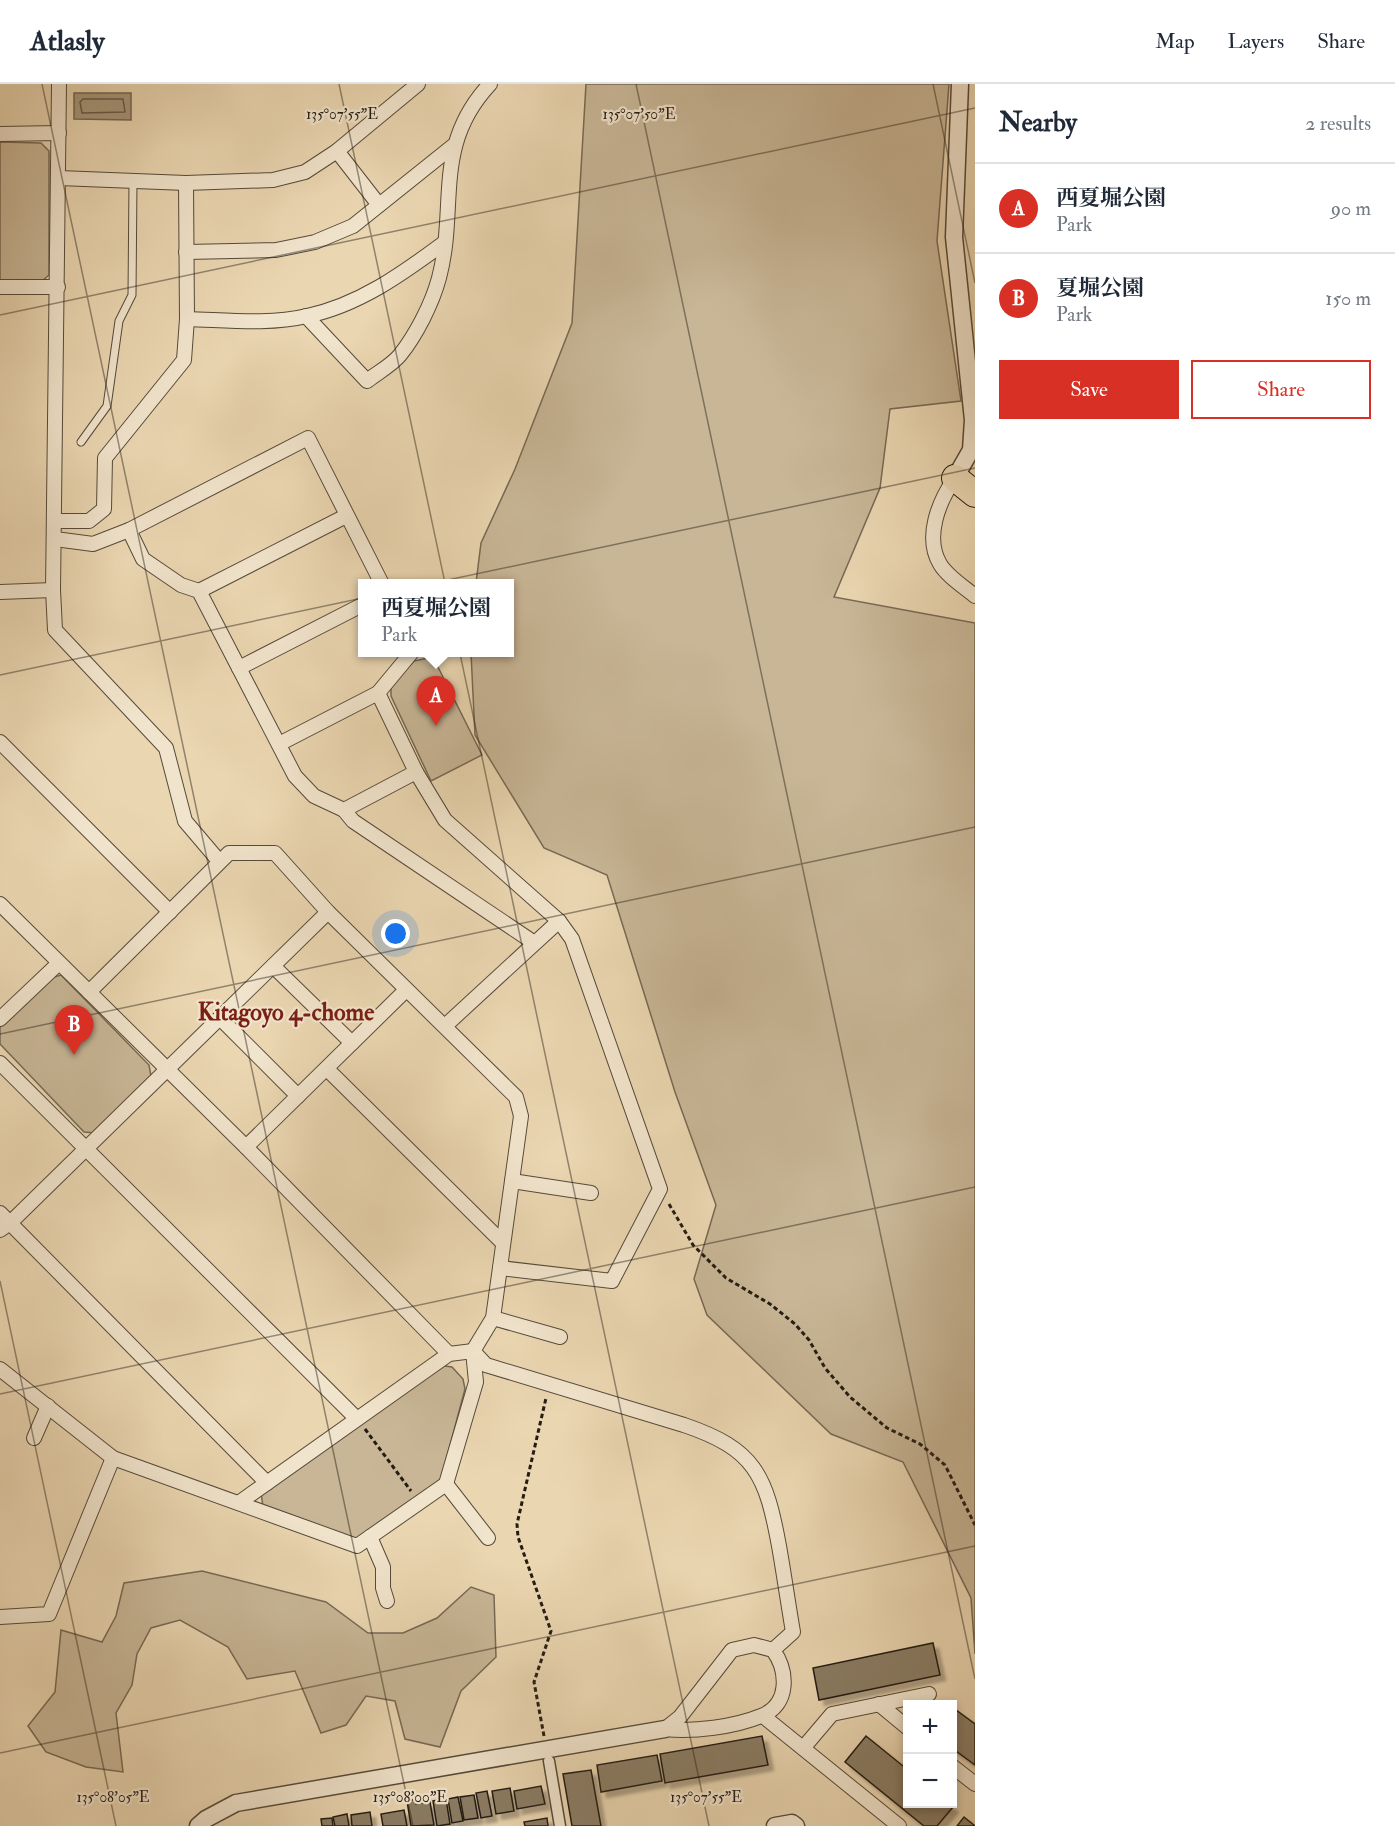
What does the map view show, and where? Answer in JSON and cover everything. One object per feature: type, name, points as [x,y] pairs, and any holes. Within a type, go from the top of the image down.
[{"type":"highway","points":[[955,478],[975,494]]},
{"type":"street","points":[[59,84],[53,590],[55,630],[166,748],[185,822],[219,861]]},
{"type":"street","points":[[59,178],[186,183],[273,180],[305,172],[337,151],[418,84]]},
{"type":"street","points":[[306,316],[367,381],[399,357],[421,321],[439,279],[453,146],[462,123],[478,97],[490,84]]},
{"type":"street","points":[[960,84],[954,237],[974,420],[971,450],[936,513],[934,542],[939,563],[975,596]]},
{"type":"street","points":[[0,134],[59,134]]},
{"type":"street","points":[[186,252],[276,250],[315,242],[353,226],[453,146]]},
{"type":"street","points":[[337,151],[379,205]]},
{"type":"street","points":[[55,521],[89,521],[104,509],[105,459],[184,360],[187,319],[186,183]]},
{"type":"street","points":[[187,319],[251,321],[306,316],[355,301],[403,273],[444,243]]},
{"type":"street","points":[[0,287],[58,287]]},
{"type":"street","points":[[55,539],[93,544],[129,530],[308,438],[379,579]]},
{"type":"street","points":[[129,530],[143,559],[181,585],[200,591],[346,516]]},
{"type":"street","points":[[0,592],[53,590]]},
{"type":"street","points":[[200,591],[295,776],[314,796],[344,810],[353,821],[533,942]]},
{"type":"street","points":[[239,668],[358,608]]},
{"type":"street","points":[[279,744],[378,693],[408,657]]},
{"type":"street","points":[[378,693],[416,772],[445,820],[559,921],[572,939],[660,1189],[612,1281],[500,1268]]},
{"type":"street","points":[[0,742],[170,912]]},
{"type":"street","points":[[344,810],[416,772]]},
{"type":"street","points":[[0,1369],[112,1458],[240,1502],[357,1546],[446,1484],[476,1382],[473,1351],[494,1318],[502,1243],[521,1116],[516,1097],[446,1025],[406,990],[328,912],[275,853],[229,853],[89,992]]},
{"type":"street","points":[[0,904],[246,1147],[448,1354]]},
{"type":"street","points":[[5,1227],[87,1150],[328,912]]},
{"type":"street","points":[[446,1025],[533,942],[559,921]]},
{"type":"street","points":[[0,1019],[59,963]]},
{"type":"street","points":[[273,966],[352,1043]]},
{"type":"street","points":[[246,1147],[406,990]]},
{"type":"street","points":[[220,1018],[298,1096]]},
{"type":"street","points":[[0,1063],[356,1418]]},
{"type":"street","points":[[327,1069],[502,1243]]},
{"type":"street","points":[[512,1181],[591,1193]]},
{"type":"street","points":[[0,1213],[5,1227],[267,1483]]},
{"type":"street","points":[[494,1318],[560,1337]]},
{"type":"street","points":[[240,1502],[448,1354],[473,1351]]},
{"type":"street","points":[[473,1351],[486,1365],[716,1436],[741,1453],[761,1477],[771,1503],[794,1632],[773,1650]]},
{"type":"street","points":[[34,1438],[48,1406]]},
{"type":"street","points":[[0,1617],[49,1614],[112,1458]]},
{"type":"street","points":[[446,1484],[488,1538]]},
{"type":"street","points":[[370,1537],[382,1567],[383,1588],[387,1601]]},
{"type":"street","points":[[198,1826],[206,1818],[236,1803],[665,1729],[691,1732],[763,1716],[778,1701],[786,1682],[782,1663],[773,1650],[754,1645],[732,1650],[680,1717],[665,1729]]},
{"type":"street","points":[[804,1747],[831,1714],[929,1694]]},
{"type":"street","points":[[879,1704],[903,1724]]},
{"type":"street","points":[[763,1716],[899,1826]]},
{"type":"street","points":[[549,1761],[560,1826]]},
{"type":"street","points":[[957,1770],[975,1785]]},
{"type":"street","points":[[775,1826],[792,1823],[796,1826]]},
{"type":"lane","points":[[81,442],[107,406],[119,321],[132,295],[133,181]]},
{"type":"path","points":[[660,1189],[693,1245],[726,1278],[770,1304],[795,1324],[809,1340],[825,1368],[850,1396],[887,1428],[920,1444],[945,1465],[975,1525]]},
{"type":"path","points":[[545,1740],[534,1682],[551,1631],[518,1537],[517,1524],[548,1391]]},
{"type":"path","points":[[356,1418],[420,1502]]},
{"type":"shaded area","points":[[586,84],[949,84],[937,241],[961,401],[890,409],[880,488],[834,597],[975,623],[975,1654],[971,1598],[903,1462],[831,1434],[707,1315],[694,1279],[716,1205],[675,1092],[607,875],[544,848],[475,735],[471,657],[514,657],[514,579],[476,579],[481,543],[515,469],[572,323]]},
{"type":"shaded area","points":[[0,142],[41,143],[49,151],[49,275],[42,281],[0,282]]},
{"type":"shaded area","points":[[433,657],[482,755],[431,781],[391,696],[391,685],[414,661]]},
{"type":"shaded area","points":[[61,975],[149,1065],[151,1076],[96,1133],[84,1132],[0,1044],[0,1027],[51,978]]},
{"type":"shaded area","points":[[438,1365],[452,1367],[463,1379],[465,1389],[441,1479],[353,1541],[263,1507],[261,1492]]},
{"type":"shaded area","points":[[202,1571],[326,1602],[368,1633],[403,1633],[437,1618],[471,1587],[494,1595],[496,1657],[461,1691],[440,1747],[405,1739],[395,1701],[366,1696],[346,1725],[321,1733],[295,1671],[247,1679],[228,1647],[180,1620],[151,1628],[137,1654],[132,1685],[116,1713],[123,1772],[86,1767],[46,1752],[28,1726],[55,1692],[61,1630],[102,1642],[116,1616],[124,1583]]},
{"type":"water","points":[[74,93],[131,93],[131,120],[74,119]]},
{"type":"building","points":[[933,1643],[940,1675],[819,1700],[813,1668]]},
{"type":"building","points":[[957,1711],[975,1724],[975,1765],[957,1752]]},
{"type":"building","points":[[762,1736],[768,1765],[665,1783],[660,1754]]},
{"type":"building","points":[[866,1736],[903,1766],[903,1808],[952,1808],[937,1826],[924,1826],[845,1762]]},
{"type":"building","points":[[657,1755],[662,1781],[601,1792],[597,1765]]},
{"type":"building","points":[[591,1770],[601,1826],[572,1826],[563,1774]]},
{"type":"building","points":[[541,1786],[545,1804],[517,1809],[514,1791]]},
{"type":"building","points":[[510,1788],[514,1811],[496,1814],[492,1791]]},
{"type":"building","points":[[487,1791],[492,1816],[481,1818],[476,1793]]},
{"type":"building","points":[[474,1795],[478,1818],[464,1820],[460,1797]]},
{"type":"building","points":[[458,1797],[463,1821],[452,1823],[448,1799]]},
{"type":"building","points":[[416,1799],[416,1804],[430,1802],[434,1825],[411,1826],[407,1801]]},
{"type":"building","points":[[446,1799],[450,1824],[437,1826],[433,1801]]},
{"type":"building","points":[[404,1810],[407,1826],[383,1826],[381,1814]]},
{"type":"building","points":[[370,1812],[372,1826],[352,1826],[351,1815]]},
{"type":"building","points":[[347,1814],[349,1826],[335,1826],[333,1817]]},
{"type":"building","points":[[964,1817],[975,1826],[957,1826]]},
{"type":"building","points":[[332,1818],[333,1826],[322,1826],[321,1819]]},
{"type":"building","points":[[547,1818],[548,1826],[525,1826],[524,1822]]},
{"type":"place","name":"西夏堀公園","points":[[436,726]]},
{"type":"place","name":"夏堀公園","points":[[74,1055]]},
{"type":"district","name":"Kitagoyo 4-chome","points":[[286,1012]]}]
